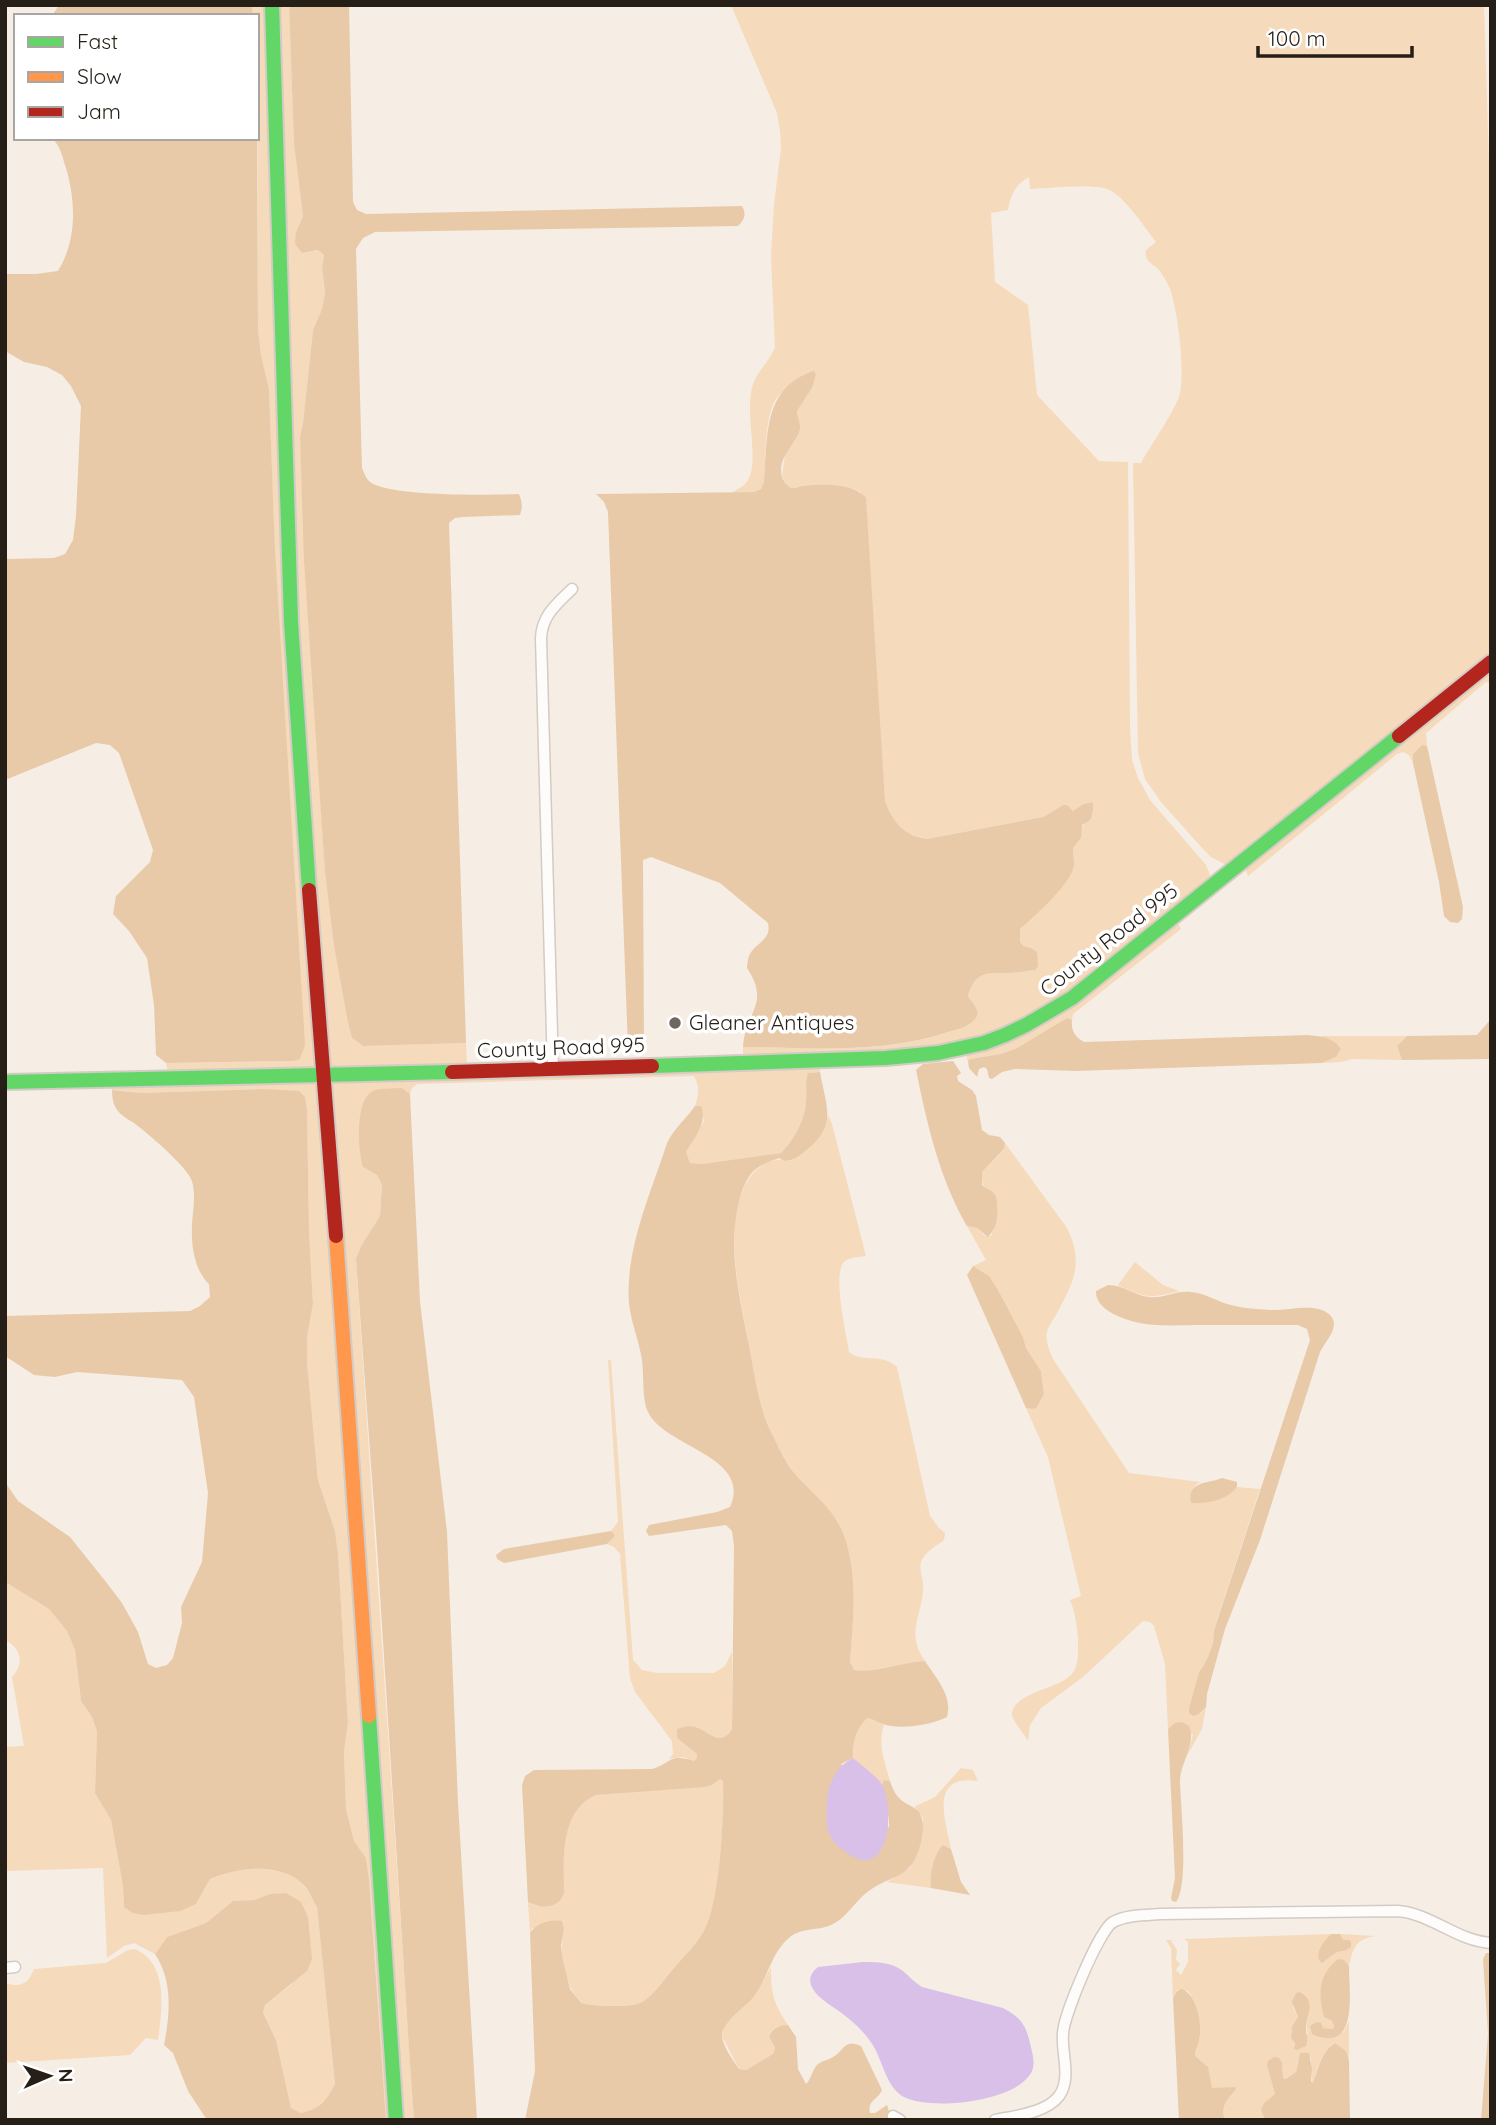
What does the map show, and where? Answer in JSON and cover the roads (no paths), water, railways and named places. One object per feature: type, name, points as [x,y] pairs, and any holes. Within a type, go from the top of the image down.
[{"type":"main road","points":[[272,5],[290,622],[310,911],[325,1075],[396,2120]]},
{"type":"main road","name":"County Road 995","points":[[5,1082],[553,1070],[915,1056],[956,1050],[1002,1037],[1072,998],[1491,662]]},
{"type":"street","points":[[553,1070],[541,638],[548,614],[572,589]]},
{"type":"street","points":[[995,2120],[1037,2109],[1053,2102],[1059,2095],[1065,2083],[1062,2042],[1065,2020],[1077,1987],[1100,1940],[1109,1924],[1114,1921],[1160,1914],[1398,1911],[1415,1913],[1465,1938],[1491,1943]]},
{"type":"place","name":"Gleaner Antiques","points":[[675,1023]]}]
